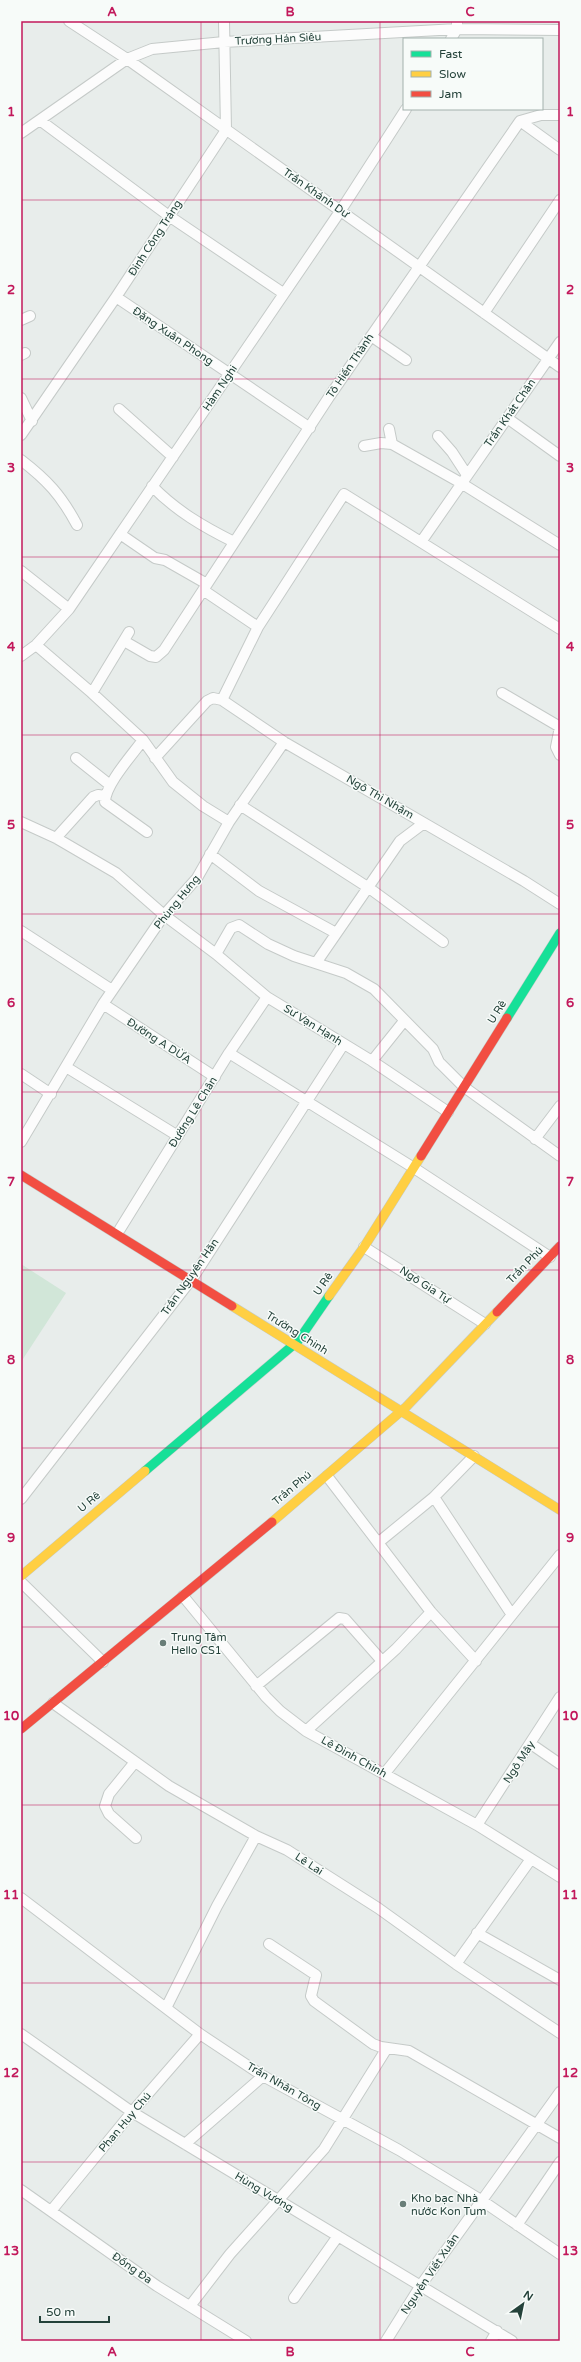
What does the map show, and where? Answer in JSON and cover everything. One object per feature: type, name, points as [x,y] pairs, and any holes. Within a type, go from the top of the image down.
[{"type":"street","name":"Trần Khánh Dư","points":[[69,21],[127,59],[560,367]]},
{"type":"street","points":[[224,21],[226,130]]},
{"type":"street","name":"Trương Hán Siêu","points":[[21,133],[41,121],[127,59],[152,49],[224,42],[457,25],[560,30]]},
{"type":"street","points":[[451,38],[457,25]]},
{"type":"street","name":"Hàm Nghi","points":[[21,656],[36,645],[69,609],[341,210],[405,110]]},
{"type":"street","points":[[520,121],[541,115],[560,115]]},
{"type":"street","points":[[41,121],[169,216],[283,293]]},
{"type":"street","points":[[520,121],[560,150]]},
{"type":"street","name":"Tô Hiến Thành","points":[[92,693],[127,636],[150,656],[156,657],[164,650],[418,266],[520,121]]},
{"type":"street","name":"Đinh Công Tráng","points":[[21,435],[116,297],[226,130]]},
{"type":"street","points":[[484,313],[560,200]]},
{"type":"street","name":"Đặng Xuân Phong","points":[[116,297],[310,428]]},
{"type":"street","points":[[371,336],[406,360]]},
{"type":"street","name":"Trần Khát Chân","points":[[421,542],[560,342]]},
{"type":"street","points":[[21,398],[32,421]]},
{"type":"street","points":[[119,409],[173,457]]},
{"type":"street","points":[[507,418],[560,456]]},
{"type":"street","points":[[389,429],[392,444]]},
{"type":"street","points":[[438,436],[452,452],[464,479]]},
{"type":"street","points":[[364,446],[381,443],[392,444],[464,479],[560,545]]},
{"type":"street","points":[[21,460],[53,486],[65,502],[77,525]]},
{"type":"street","points":[[152,486],[173,506],[197,522],[234,542]]},
{"type":"street","points":[[155,758],[207,701],[214,698],[222,700],[258,627],[344,494],[560,630]]},
{"type":"street","points":[[120,534],[155,558],[165,560],[205,587],[258,627]]},
{"type":"street","points":[[21,571],[69,609]]},
{"type":"street","points":[[36,645],[92,693],[143,740],[173,782],[203,806],[229,822],[284,742]]},
{"type":"street","points":[[502,693],[560,727],[556,747],[560,755]]},
{"type":"street","name":"Ngô Thì Nhậm","points":[[222,700],[284,742],[560,904]]},
{"type":"street","points":[[143,740],[110,785],[105,796],[105,802],[147,832]]},
{"type":"street","points":[[76,758],[110,785]]},
{"type":"street","points":[[56,838],[93,797],[98,795],[105,796]]},
{"type":"street","points":[[240,805],[369,888],[443,942]]},
{"type":"street","name":"Sư Vạn Hạnh","points":[[21,822],[56,838],[116,873],[164,915],[216,954],[267,997],[372,1061],[448,1112]]},
{"type":"street","name":"Phùng Hưng","points":[[21,1142],[51,1094],[102,1004],[164,915],[197,878],[229,822]]},
{"type":"street","points":[[316,963],[400,841],[424,823]]},
{"type":"street","points":[[210,854],[259,891],[336,933]]},
{"type":"street","points":[[216,954],[231,928],[240,925],[268,944],[346,973],[374,989],[433,1049],[438,1062],[464,1087],[560,1156]]},
{"type":"street","points":[[21,931],[112,990]]},
{"type":"street","name":"U Rê","points":[[21,1576],[296,1343],[364,1247],[560,933]]},
{"type":"street","name":"Đường Lê Chân","points":[[120,1229],[215,1078],[229,1053],[267,997]]},
{"type":"street","name":"Đường A DỪA","points":[[102,1004],[215,1078]]},
{"type":"street","points":[[372,1061],[404,1021]]},
{"type":"street","name":"Trần Nguyên Hãn","points":[[21,1499],[192,1279],[306,1101],[344,1045]]},
{"type":"street","points":[[229,1053],[414,1168],[550,1257]]},
{"type":"street","points":[[66,1067],[178,1136]]},
{"type":"street","points":[[21,1074],[51,1094]]},
{"type":"street","points":[[535,1139],[560,1106]]},
{"type":"street","name":"Trường Chinh","points":[[21,1168],[120,1229],[192,1279]]},
{"type":"street","name":"Trường Chinh","points":[[21,1175],[403,1409],[560,1502]]},
{"type":"street","name":"Trần Phú","points":[[21,1728],[327,1476],[403,1409],[560,1246]]},
{"type":"street","name":"Ngô Gia Tự","points":[[364,1247],[485,1324]]},
{"type":"street","name":"Trường Chinh","points":[[403,1409],[560,1510]]},
{"type":"street","points":[[379,1542],[434,1496],[474,1456]]},
{"type":"street","points":[[327,1476],[379,1542],[431,1612],[476,1661]]},
{"type":"street","points":[[434,1496],[512,1615]]},
{"type":"street","points":[[385,1773],[560,1555]]},
{"type":"street","points":[[21,1582],[103,1662]]},
{"type":"street","name":"Lê Đình Chính","points":[[183,1596],[256,1686],[280,1711],[306,1730],[477,1825],[560,1877]]},
{"type":"street","points":[[306,1730],[409,1636],[431,1612]]},
{"type":"street","points":[[256,1686],[339,1618],[345,1619],[382,1661]]},
{"type":"street","name":"Ngô Mây","points":[[477,1825],[531,1744],[560,1697]]},
{"type":"street","name":"Lê Lai","points":[[53,1703],[169,1786],[256,1836],[287,1850],[365,1900],[456,1964],[560,2033]]},
{"type":"street","points":[[531,1744],[560,1764]]},
{"type":"street","points":[[135,1762],[109,1794],[105,1806],[109,1814],[136,1838]]},
{"type":"street","points":[[166,2008],[217,1906],[256,1836]]},
{"type":"street","points":[[456,1964],[531,1859]]},
{"type":"street","name":"Trần Nhân Tông","points":[[21,1899],[200,2034],[263,2076],[342,2119],[481,2200],[560,2254]]},
{"type":"street","points":[[477,1933],[560,1980]]},
{"type":"street","points":[[269,1944],[316,1976],[312,1996],[317,2004],[373,2044],[387,2048],[409,2051],[538,2123],[560,2138]]},
{"type":"street","name":"Hùng Vương","points":[[21,2034],[132,2112],[512,2341]]},
{"type":"street","name":"Phan Huy Chú","points":[[51,2211],[132,2112],[200,2034]]},
{"type":"street","points":[[190,2306],[230,2254],[324,2149],[387,2048]]},
{"type":"street","points":[[185,2144],[263,2076]]},
{"type":"street","name":"Nguyễn Viết Xuân","points":[[386,2341],[421,2285],[560,2092]]},
{"type":"street","points":[[517,2225],[560,2162]]},
{"type":"street","name":"Đống Đa","points":[[21,2190],[157,2286],[246,2341]]},
{"type":"street","points":[[294,2298],[338,2236]]},
{"type":"street","points":[[491,2341],[497,2331]]},
{"type":"green space","points":[[21,1264],[66,1293],[21,1362]]},
{"type":"traffic: fast","points":[[507,1018],[560,933]]},
{"type":"traffic: fast","points":[[145,1471],[298,1341],[329,1296]]},
{"type":"traffic: slow","points":[[329,1296],[364,1247],[421,1156]]},
{"type":"traffic: slow","points":[[232,1306],[560,1510]]},
{"type":"traffic: slow","points":[[272,1522],[406,1407],[497,1312]]},
{"type":"traffic: slow","points":[[21,1576],[145,1471]]},
{"type":"traffic: jam","points":[[421,1156],[507,1018]]},
{"type":"traffic: jam","points":[[21,1175],[232,1306]]},
{"type":"traffic: jam","points":[[497,1312],[560,1246]]},
{"type":"traffic: jam","points":[[21,1729],[272,1522]]},
{"type":"place","name":"Trung Tâm Hello CS1","points":[[163,1643]]},
{"type":"place","name":"Kho bạc Nhà nước Kon Tum","points":[[403,2204]]}]
